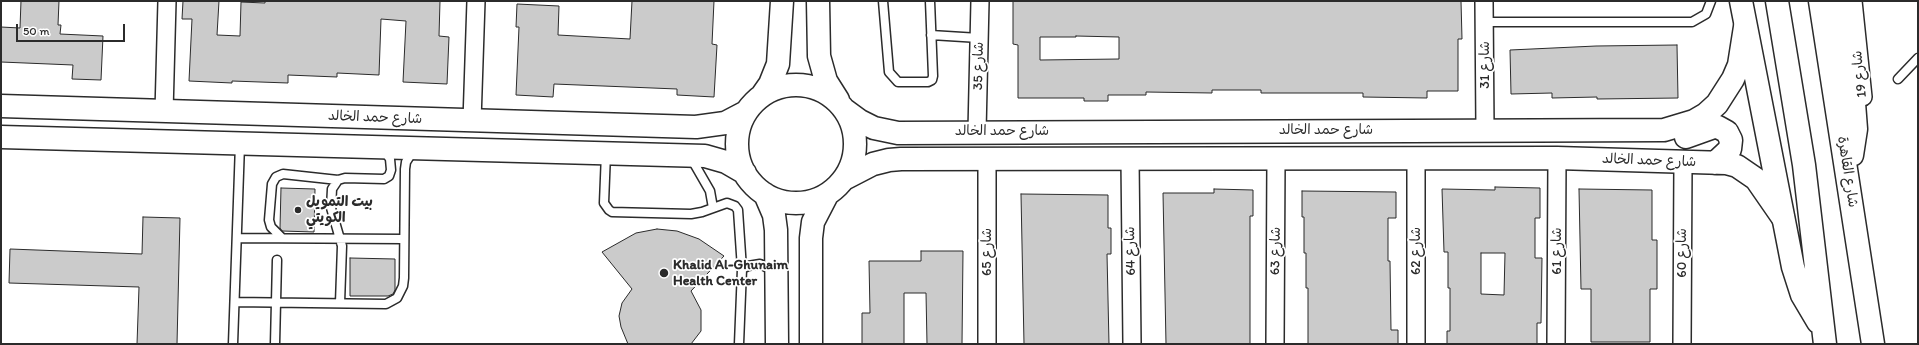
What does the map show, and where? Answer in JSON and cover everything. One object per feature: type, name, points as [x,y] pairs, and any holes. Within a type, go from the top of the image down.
[{"type":"street","points":[[164,112],[167,1]]},
{"type":"street","points":[[472,121],[476,1]]},
{"type":"street","points":[[782,1],[778,64],[770,84],[746,112],[738,129],[738,156],[745,173],[754,185],[765,194],[780,201],[796,203],[812,201],[827,195]]},
{"type":"street","points":[[810,344],[811,244],[813,222],[827,195],[844,179],[856,150],[854,129],[842,106],[826,81],[819,56],[818,1]]},
{"type":"street","name":"شارع 35","points":[[978,131],[980,1]]},
{"type":"street","name":"شارع 31","points":[[1484,1],[1485,130]]},
{"type":"street","points":[[1777,1],[1804,165],[1824,337]]},
{"type":"street","name":"شارع القاهرة","points":[[1820,1],[1848,171],[1873,344]]},
{"type":"street","points":[[1837,1],[1854,103],[1856,129],[1854,146],[1848,171]]},
{"type":"street","name":"شارع 19","points":[[1853,1],[1864,111],[1861,129],[1854,146]]},
{"type":"street","points":[[1743,11],[1796,281],[1824,337]]},
{"type":"street","name":"شارع حمد الخالد","points":[[842,106],[866,125],[883,131],[898,133],[978,131],[1351,130],[1648,131],[1671,129],[1694,121],[1706,114],[1717,104],[1730,86],[1738,65],[1743,11]]},
{"type":"street","points":[[763,94],[782,86],[803,84],[823,90],[842,106]]},
{"type":"street","name":"شارع حمد الخالد","points":[[1,106],[702,127],[725,123],[746,112]]},
{"type":"street","points":[[306,116],[315,125],[315,138],[306,146]]},
{"type":"street","points":[[340,147],[333,137],[333,131],[334,125],[342,117]]},
{"type":"street","points":[[1648,131],[1657,135],[1677,138],[1686,137],[1714,127],[1723,129],[1729,136],[1731,145],[1727,153],[1715,163]]},
{"type":"street","points":[[1351,130],[1346,135],[1344,148],[1347,155],[1353,159]]},
{"type":"street","points":[[1311,159],[1316,155],[1321,142],[1315,131]]},
{"type":"street","points":[[1,137],[712,157],[732,165],[745,173]]},
{"type":"street","name":"شارع 62","points":[[1416,158],[1416,344]]},
{"type":"street","name":"شارع حمد الخالد","points":[[844,179],[866,167],[889,160],[1557,158],[1715,163],[1737,166],[1747,171],[1764,188],[1784,219]]},
{"type":"street","name":"شارع 61","points":[[1556,344],[1557,158]]},
{"type":"street","name":"شارع 65","points":[[987,344],[988,159]]},
{"type":"street","name":"شارع 64","points":[[1130,159],[1132,344]]},
{"type":"street","name":"شارع 63","points":[[1275,344],[1276,159]]},
{"type":"street","name":"شارع 60","points":[[1682,344],[1683,163]]},
{"type":"street","points":[[765,194],[774,215],[777,244],[777,344]]},
{"type":"street","points":[[777,244],[788,236],[801,236],[811,244]]},
{"type":"lane","points":[[883,1],[890,72],[898,82],[928,82],[932,80],[930,1]]},
{"type":"lane","points":[[1484,22],[1692,22],[1706,14],[1711,1]]},
{"type":"lane","points":[[931,35],[979,38]]},
{"type":"lane","points":[[1898,79],[1918,58]]},
{"type":"lane","points":[[233,344],[240,144]]},
{"type":"lane","points":[[282,238],[271,227],[269,220],[272,184],[276,177],[283,174],[338,180],[345,178],[387,178],[391,173],[390,159],[382,148]]},
{"type":"lane","points":[[235,302],[386,304],[397,298],[403,286],[404,278],[405,169],[406,162],[415,149]]},
{"type":"lane","points":[[606,154],[604,203],[608,210],[616,213],[691,214],[702,212],[727,203],[731,204],[738,210],[742,269],[739,344]]},
{"type":"lane","points":[[689,156],[710,191],[713,208]]},
{"type":"lane","points":[[338,180],[332,189],[331,208],[341,238],[340,303]]},
{"type":"lane","points":[[237,238],[404,239]]},
{"type":"lane","points":[[275,344],[277,260]]},
{"type":"lane","points":[[742,269],[748,266],[760,264],[777,273]]},
{"type":"building","points":[[21,1],[59,1],[58,25],[61,25],[60,34],[103,36],[101,80],[72,79],[73,65],[1,62],[1,27],[20,28]]},
{"type":"building","points":[[183,1],[219,1],[217,35],[240,36],[241,2],[440,1],[439,36],[449,37],[447,84],[403,82],[406,21],[381,19],[379,75],[337,73],[337,77],[288,75],[288,83],[189,81],[192,19],[182,19]]},
{"type":"building","points":[[632,1],[714,1],[712,44],[717,45],[714,97],[677,95],[677,89],[554,84],[553,97],[516,95],[519,27],[516,27],[517,4],[559,6],[558,35],[630,39]]},
{"type":"building","points":[[1013,1],[1461,1],[1462,39],[1458,39],[1458,91],[1427,91],[1427,98],[1363,97],[1363,93],[1261,93],[1261,90],[1212,90],[1212,93],[1146,92],[1146,95],[1108,95],[1108,101],[1084,101],[1084,98],[1018,98],[1018,45],[1013,44]],"holes":[[[1040,37],[1119,37],[1119,59],[1040,60]]]},
{"type":"building","points":[[1677,45],[1678,98],[1552,98],[1552,93],[1511,94],[1510,50],[1596,46]]},
{"type":"building","points":[[1495,187],[1540,188],[1540,218],[1535,218],[1535,258],[1542,258],[1541,323],[1537,323],[1537,344],[1447,344],[1447,331],[1450,331],[1450,288],[1448,288],[1448,252],[1444,252],[1442,189],[1495,190]],"holes":[[[1481,253],[1505,253],[1504,295],[1481,294]]]},
{"type":"building","name":"بيت التمويل الكويتي","points":[[281,188],[315,189],[314,232],[282,231],[280,228]]},
{"type":"building","points":[[1214,189],[1253,190],[1253,216],[1250,216],[1250,344],[1166,344],[1163,193],[1214,193]]},
{"type":"building","points":[[1579,189],[1652,190],[1652,240],[1657,240],[1657,289],[1650,289],[1650,342],[1591,342],[1591,289],[1581,289]]},
{"type":"building","points":[[1302,191],[1396,192],[1396,218],[1388,218],[1388,261],[1390,261],[1391,330],[1398,330],[1398,344],[1308,344],[1308,288],[1306,288],[1306,253],[1304,253]]},
{"type":"building","points":[[1021,194],[1108,195],[1108,228],[1111,228],[1111,254],[1107,254],[1109,344],[1024,344]]},
{"type":"building","points":[[143,217],[180,218],[177,344],[137,344],[139,287],[9,283],[10,249],[142,254]]},
{"type":"building","name":"Khalid Al-Ghunaim Health Center","points":[[657,229],[677,231],[699,239],[724,256],[691,291],[701,310],[701,331],[691,344],[628,344],[621,327],[619,316],[622,303],[632,289],[602,252],[636,233]]},
{"type":"building","points":[[921,251],[963,251],[962,344],[927,344],[926,293],[904,293],[904,344],[862,344],[862,313],[870,313],[869,261],[921,261]]},
{"type":"building","points":[[350,258],[395,259],[395,290],[393,294],[388,296],[350,296]]},
{"type":"place","name":"بيت التمويل الكويتي","points":[[298,210]]},
{"type":"place","name":"Khalid Al-Ghunaim Health Center","points":[[664,273]]}]
